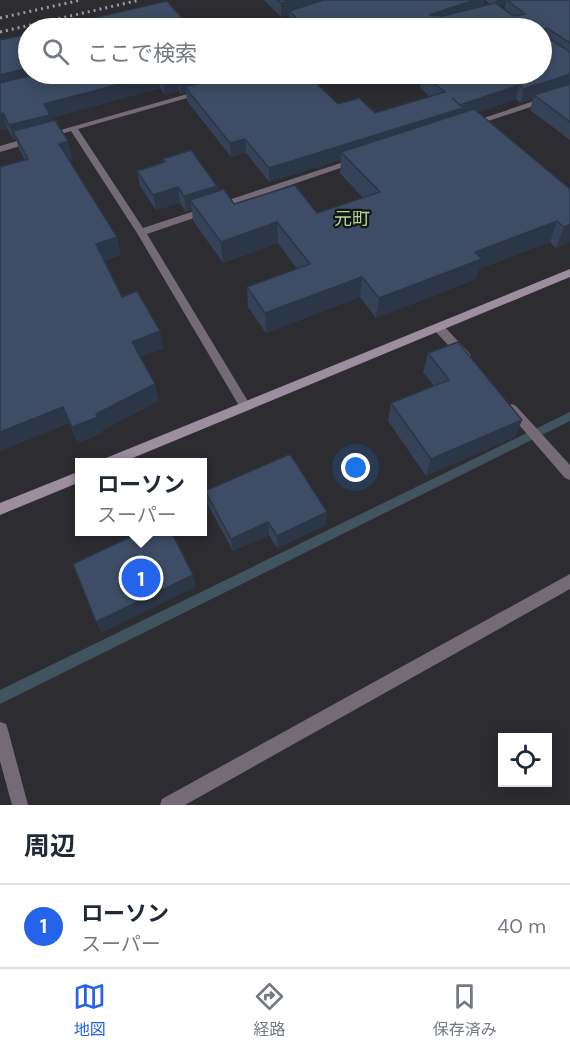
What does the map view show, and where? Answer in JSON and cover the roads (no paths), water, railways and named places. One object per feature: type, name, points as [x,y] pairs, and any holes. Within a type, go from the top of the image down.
[{"type":"street","points":[[294,18],[314,13]]},
{"type":"street","points":[[0,148],[216,89]]},
{"type":"street","points":[[457,128],[570,91]]},
{"type":"street","points":[[73,128],[141,232],[245,406]]},
{"type":"street","points":[[141,232],[367,158]]},
{"type":"street","points":[[121,458],[570,273]]},
{"type":"street","points":[[440,328],[470,362]]},
{"type":"street","points":[[501,397],[570,474]]},
{"type":"street","points":[[0,509],[75,478]]},
{"type":"street","points":[[168,805],[570,581]]},
{"type":"street","points":[[0,730],[20,805]]},
{"type":"waterway","points":[[0,697],[570,416]]},
{"type":"railway","points":[[0,18],[81,0]]},
{"type":"railway","points":[[61,18],[140,0]]},
{"type":"railway","points":[[0,32],[18,28]]},
{"type":"place","name":"ローソン","points":[[141,578]]},
{"type":"district","name":"元町","points":[[352,219]]}]
